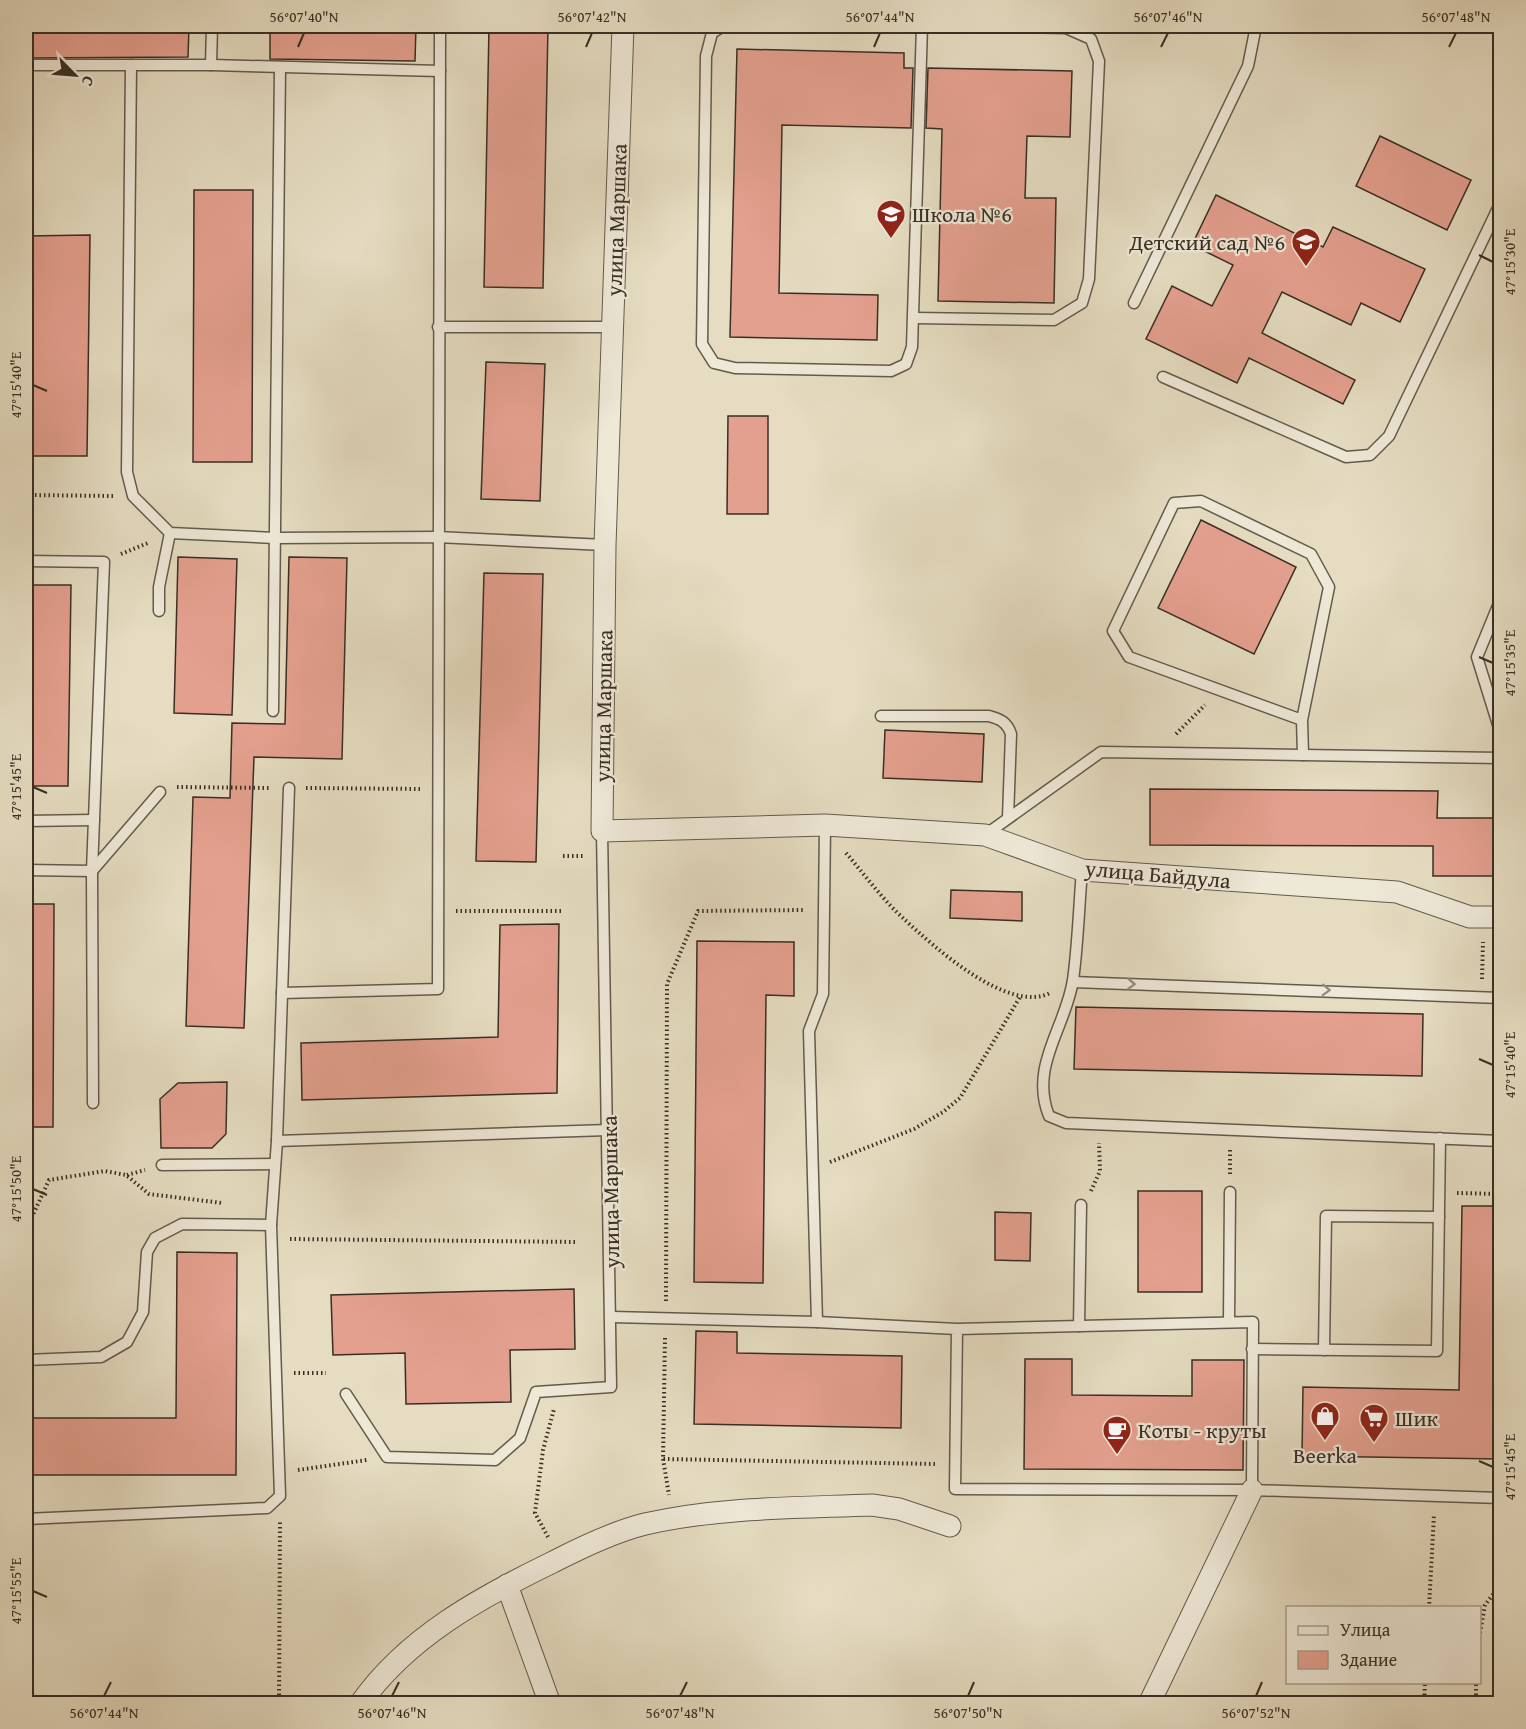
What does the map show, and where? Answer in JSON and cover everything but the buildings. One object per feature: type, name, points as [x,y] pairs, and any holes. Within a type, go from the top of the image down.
[{"type":"street","name":"улица Маршака","points":[[602,831],[605,544],[623,26]]},
{"type":"street","name":"улица Байдула","points":[[602,831],[825,825],[985,835],[1082,870],[1397,892],[1470,917],[1500,917]]},
{"type":"street","points":[[1149,1704],[1252,1490]]},
{"type":"street","points":[[360,1704],[374,1684],[415,1646],[468,1606],[597,1540],[644,1524],[707,1513],[872,1506],[899,1509],[950,1526]]},
{"type":"street","points":[[507,1586],[550,1704]]},
{"type":"lane","points":[[212,26],[212,65]]},
{"type":"lane","points":[[282,993],[438,989],[437,537],[440,26]]},
{"type":"lane","points":[[723,26],[712,33],[706,56],[702,344],[714,363],[735,368],[891,371],[906,364],[912,347],[922,26]]},
{"type":"lane","points":[[914,318],[1054,320],[1082,303],[1089,279],[1099,61],[1091,39],[1066,28],[970,26]]},
{"type":"lane","points":[[1134,303],[1248,66],[1256,26]]},
{"type":"lane","points":[[26,65],[212,65],[440,71]]},
{"type":"lane","points":[[131,65],[127,472],[133,496],[170,533],[275,537],[437,537],[605,544]]},
{"type":"lane","points":[[273,711],[280,67]]},
{"type":"lane","points":[[1163,377],[1346,457],[1370,455],[1389,436],[1500,204]]},
{"type":"lane","points":[[438,327],[613,327]]},
{"type":"lane","points":[[1302,720],[1129,657],[1113,630],[1174,502],[1201,501],[1311,554],[1329,587],[1302,720],[1303,755]]},
{"type":"lane","points":[[159,611],[159,587],[170,533]]},
{"type":"lane","points":[[26,561],[104,562],[92,871],[93,1103]]},
{"type":"lane","points":[[1500,602],[1477,657],[1500,731]]},
{"type":"lane","points":[[881,716],[989,716],[1000,719],[1008,726],[1011,734],[1008,818]]},
{"type":"lane","points":[[985,835],[1101,752],[1500,758]]},
{"type":"lane","points":[[26,1520],[267,1508],[280,1496],[271,1225],[277,1141],[290,788]]},
{"type":"lane","points":[[92,871],[160,792]]},
{"type":"lane","points":[[26,820],[94,820]]},
{"type":"lane","points":[[817,1322],[809,1031],[823,994],[825,825]]},
{"type":"lane","name":"улица Маршака","points":[[560,1390],[612,1387],[602,831]]},
{"type":"lane","points":[[26,870],[92,871]]},
{"type":"lane","points":[[1082,870],[1073,982],[1047,1056],[1042,1097],[1049,1116],[1066,1124],[1500,1141]]},
{"type":"lane","points":[[1073,982],[1500,998]]},
{"type":"lane","points":[[277,1141],[608,1130]]},
{"type":"lane","points":[[1252,1349],[1437,1352],[1440,1138]]},
{"type":"lane","points":[[162,1165],[275,1164]]},
{"type":"lane","points":[[1229,1322],[1230,1192]]},
{"type":"lane","points":[[1079,1326],[1081,1205]]},
{"type":"lane","points":[[1324,1350],[1326,1216],[1439,1217]]},
{"type":"lane","points":[[26,1359],[101,1357],[127,1342],[143,1312],[147,1252],[155,1238],[182,1224],[271,1225]]},
{"type":"lane","points":[[612,1317],[817,1322],[957,1329],[1252,1322],[1252,1490]]},
{"type":"lane","points":[[957,1329],[955,1489],[1252,1490],[1500,1498]]},
{"type":"lane","points":[[346,1394],[387,1457],[495,1460],[520,1438],[536,1392],[560,1390]]},
{"type":"path","points":[[1499,438],[1500,413]]},
{"type":"path","points":[[26,495],[133,496]]},
{"type":"path","points":[[104,562],[170,533]]},
{"type":"path","points":[[1156,753],[1221,690]]},
{"type":"path","points":[[160,792],[184,787],[437,789]]},
{"type":"path","points":[[846,853],[903,918],[946,954],[992,986],[1020,997],[1039,999],[1073,982]]},
{"type":"path","points":[[674,1519],[663,1459],[666,1318],[667,984],[698,911],[824,910]]},
{"type":"path","points":[[438,912],[563,911]]},
{"type":"path","points":[[811,1169],[914,1129],[944,1112],[960,1098],[1020,997]]},
{"type":"path","points":[[1081,1205],[1096,1182],[1100,1171],[1099,1125]]},
{"type":"path","points":[[1230,1192],[1231,1130]]},
{"type":"path","points":[[26,1230],[49,1180],[105,1171],[126,1175],[149,1194],[230,1204]]},
{"type":"path","points":[[1456,1193],[1500,1194]]},
{"type":"path","points":[[271,1238],[577,1242]]},
{"type":"path","points":[[275,1374],[326,1372]]},
{"type":"path","points":[[559,1559],[535,1513],[543,1450],[560,1390]]},
{"type":"path","points":[[279,1473],[387,1457]]},
{"type":"path","points":[[663,1459],[955,1464]]},
{"type":"path","points":[[279,1704],[280,1496]]},
{"type":"path","points":[[1429,1606],[1435,1496]]},
{"type":"path","points":[[1481,1624],[1485,1605],[1500,1585]]},
{"type":"path","points":[[1424,1704],[1425,1684]]},
{"type":"path","points":[[1476,1684],[1476,1704]]},
{"type":"place","name":"Школа №6","points":[[891,240]]},
{"type":"place","name":"Детский сад №6","points":[[1306,268]]},
{"type":"place","name":"Beerka","points":[[1325,1442]]},
{"type":"place","name":"Шик","points":[[1374,1444]]},
{"type":"place","name":"Коты - круты","points":[[1117,1456]]}]
